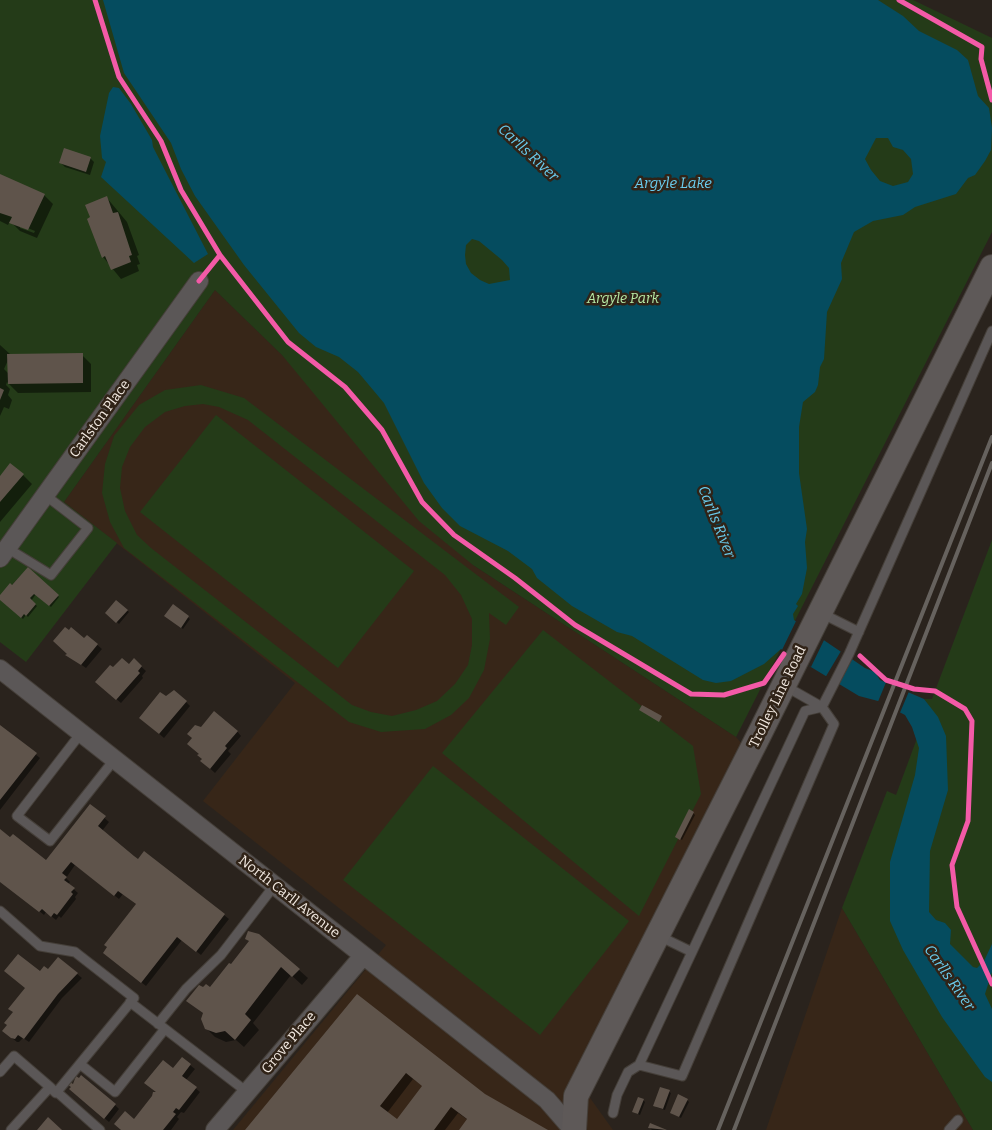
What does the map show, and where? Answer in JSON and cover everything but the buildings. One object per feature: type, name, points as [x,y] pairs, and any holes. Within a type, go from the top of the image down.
[{"type":"main road","name":"Trolley Line Road","points":[[574,1130],[576,1096],[784,686],[992,267]]},
{"type":"street","name":"Carlston Place","points":[[3,553],[199,280]]},
{"type":"street","name":"North Carll Avenue","points":[[0,669],[547,1100],[574,1130]]},
{"type":"street","name":"Grove Place","points":[[215,1130],[363,956]]},
{"type":"lane","points":[[613,1113],[617,1095],[628,1072],[639,1065],[805,711],[822,707],[849,654],[992,331]]},
{"type":"lane","points":[[3,553],[51,575],[88,528],[45,495]]},
{"type":"lane","points":[[816,620],[859,632]]},
{"type":"lane","points":[[639,1065],[682,1076],[834,724],[822,707],[784,686]]},
{"type":"lane","points":[[81,733],[17,816],[50,841],[114,760]]},
{"type":"lane","points":[[80,1064],[115,1092],[186,989],[221,955],[274,886]]},
{"type":"lane","points":[[0,911],[40,946],[75,952],[134,998],[80,1064],[11,1130]]},
{"type":"lane","points":[[658,935],[692,952]]},
{"type":"lane","points":[[130,1002],[247,1092]]},
{"type":"lane","points":[[0,1072],[14,1056],[100,1130]]},
{"type":"lane","points":[[949,1130],[958,1120]]},
{"type":"shaded area","points":[[215,290],[282,355],[473,565],[736,737],[742,744],[575,1077],[613,1130],[233,1130],[386,945],[203,801],[295,683],[64,502]]},
{"type":"shaded area","points":[[842,908],[973,1130],[766,1130]]},
{"type":"green space","name":"Argyle Lake","points":[[0,0],[913,0],[992,38],[992,232],[736,737],[473,565],[419,521],[282,355],[215,290],[64,502],[117,543],[26,662],[0,642]]},
{"type":"green space","points":[[201,385],[244,398],[519,607],[506,625],[489,613],[490,639],[484,670],[469,698],[451,715],[425,729],[381,732],[349,722],[124,548],[110,522],[102,493],[105,464],[114,436],[139,405],[165,390]],"holes":[[[203,404],[219,407],[248,420],[445,575],[461,595],[472,619],[472,645],[468,665],[455,684],[437,701],[416,710],[392,716],[371,712],[352,705],[151,548],[137,535],[125,511],[120,488],[122,467],[130,447],[145,427],[165,412],[185,406]]]},
{"type":"green space","points":[[216,415],[414,571],[338,668],[140,512]]},
{"type":"green space","points":[[992,540],[992,1130],[973,1130],[842,908],[887,791],[896,795],[929,706],[924,699],[932,699]]},
{"type":"green space","points":[[543,630],[693,746],[701,794],[639,916],[442,753]]},
{"type":"green space","points":[[433,766],[629,921],[540,1035],[343,880]]},
{"type":"water","name":"Argyle Lake","points":[[103,0],[878,0],[903,16],[919,31],[957,50],[968,60],[978,96],[989,108],[992,128],[991,150],[985,161],[975,175],[968,178],[956,194],[915,207],[903,215],[873,221],[854,232],[841,263],[842,279],[827,312],[824,359],[820,367],[818,385],[815,392],[803,402],[799,427],[799,473],[807,529],[805,542],[807,568],[802,594],[793,614],[794,620],[865,668],[875,672],[880,680],[924,699],[938,717],[946,736],[948,790],[930,851],[929,912],[936,920],[945,923],[951,930],[950,944],[973,967],[977,968],[984,961],[992,944],[992,972],[985,994],[992,1009],[992,1082],[985,1077],[942,1017],[903,950],[890,921],[890,862],[915,775],[919,748],[912,727],[905,715],[878,701],[859,696],[781,649],[764,664],[731,681],[716,683],[703,680],[632,636],[617,632],[572,606],[537,578],[532,569],[508,551],[460,526],[442,508],[424,483],[384,403],[358,372],[339,357],[316,347],[299,333],[244,265],[195,196],[181,169],[171,143],[124,73]],"holes":[[[876,138],[888,138],[893,147],[903,150],[911,159],[913,174],[908,182],[893,186],[880,181],[871,170],[865,159]],[[472,239],[479,241],[502,260],[509,268],[510,280],[489,284],[471,273],[466,264],[465,255],[466,245]]]},
{"type":"water","points":[[113,87],[119,88],[131,104],[152,140],[153,147],[208,254],[194,263],[101,177],[106,162],[102,158],[100,136],[109,93]]},
{"type":"pier","points":[[797,619],[825,638],[811,667],[781,652]]},
{"type":"pier","points":[[841,651],[853,658],[837,685],[825,678]]},
{"type":"pier","points":[[887,680],[910,689],[899,715],[877,704]]},
{"type":"railway","points":[[718,1130],[992,437]]},
{"type":"railway","points":[[734,1130],[992,463]]},
{"type":"cycle path","points":[[95,0],[119,77],[161,141],[181,190],[220,255],[199,281]]},
{"type":"cycle path","points":[[899,0],[982,47],[981,59],[992,100]]},
{"type":"cycle path","points":[[220,255],[288,342],[345,387],[382,430],[422,502],[454,535],[515,578],[575,625],[691,694],[724,695],[764,683],[784,654]]},
{"type":"cycle path","points":[[860,656],[886,680],[914,689],[935,691],[965,709],[972,721],[968,821],[952,865],[957,907],[992,984]]},
{"type":"water label","name":"Carlls River","points":[[528,153]]},
{"type":"water label","name":"Carlls River","points":[[716,522]]},
{"type":"water label","name":"Carlls River","points":[[949,978]]},
{"type":"park label","name":"Argyle Park","points":[[623,299]]}]
